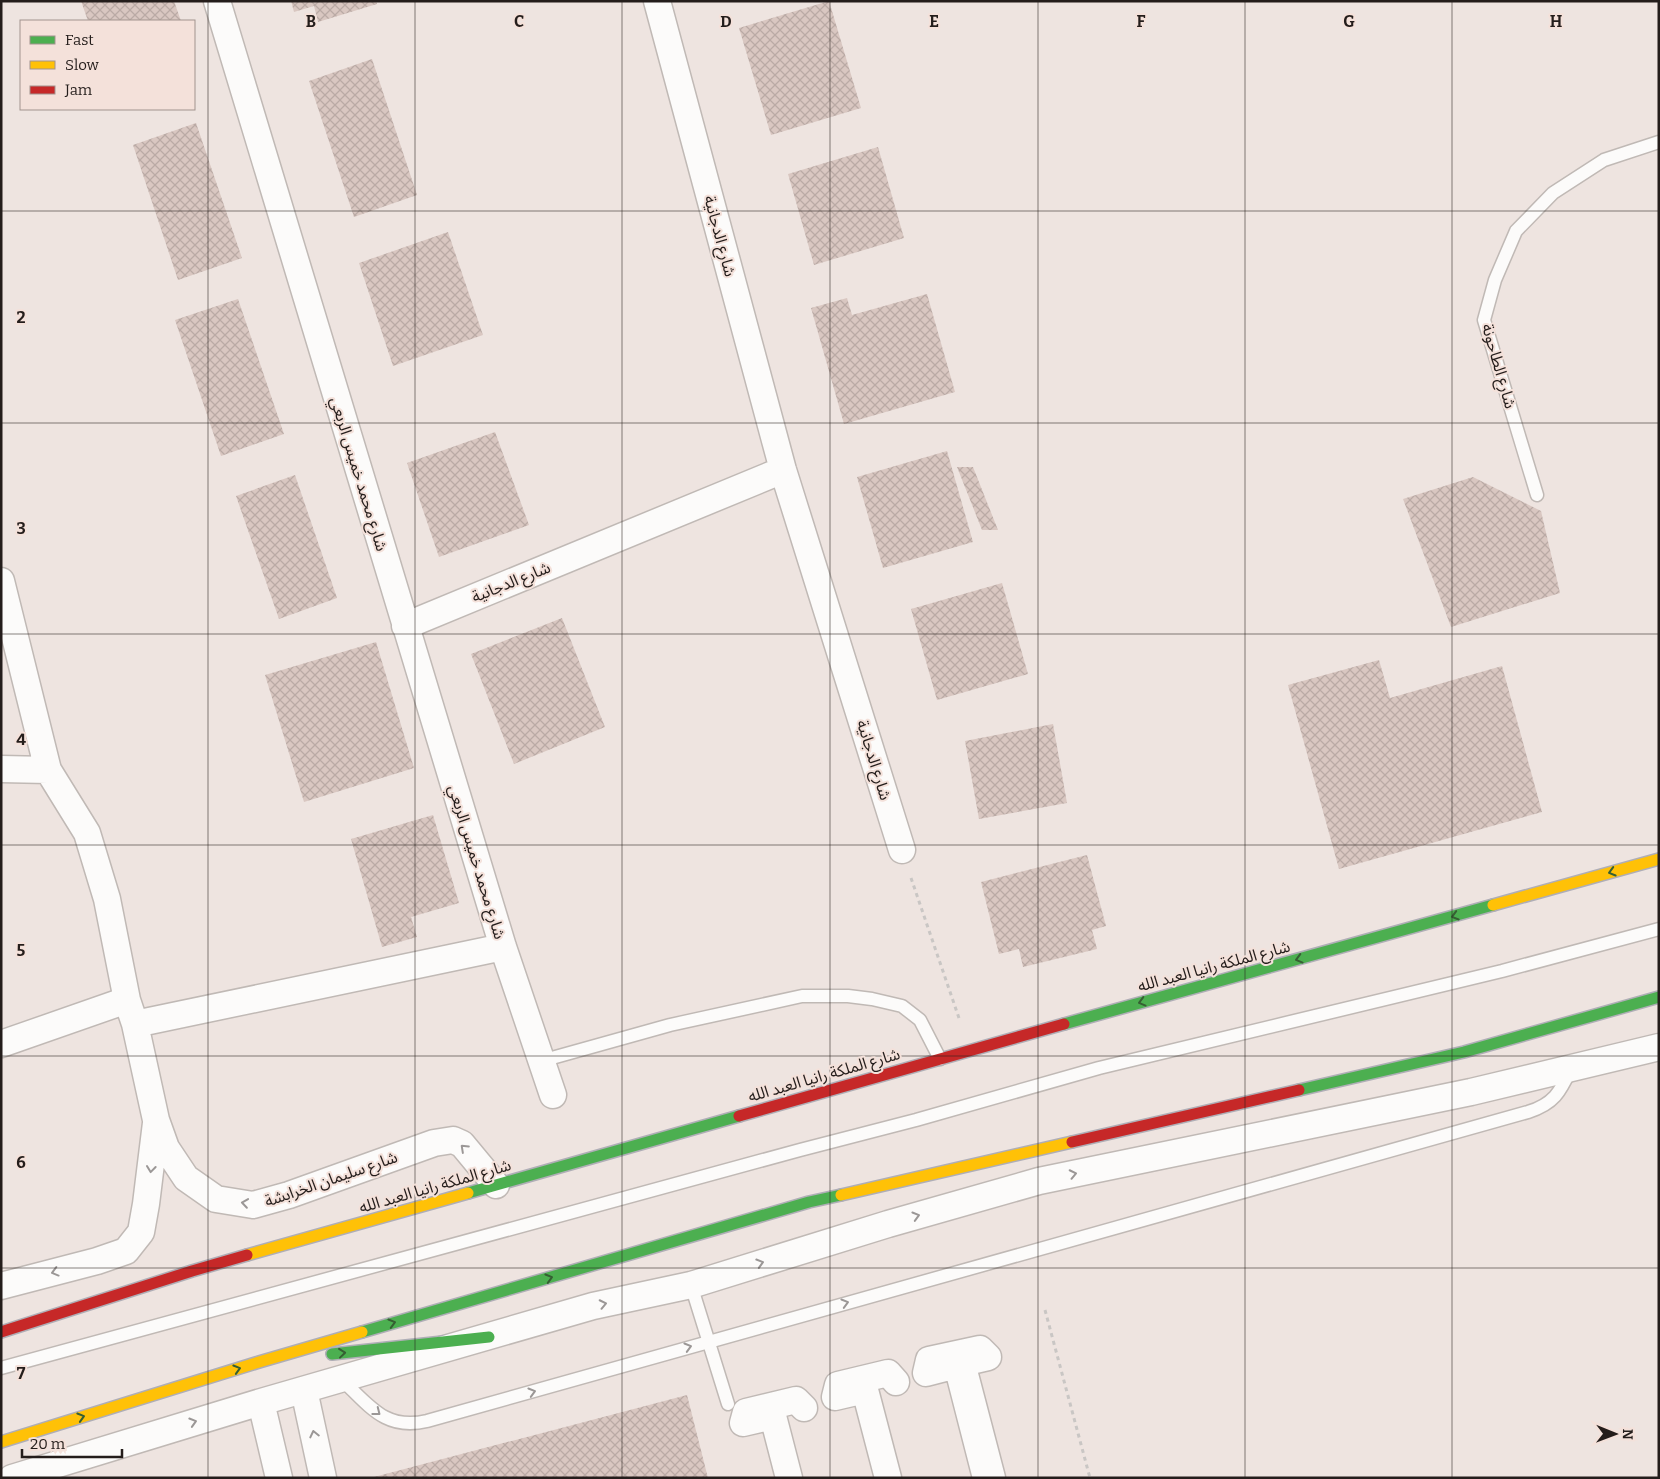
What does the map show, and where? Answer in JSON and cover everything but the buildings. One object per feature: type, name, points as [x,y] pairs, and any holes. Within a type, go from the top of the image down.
[{"type":"main road","name":"شارع الملكة رانيا العبد الله","points":[[1,1332],[192,1271],[970,1050],[1659,859]]},
{"type":"main road","points":[[1,1442],[258,1362],[809,1202],[1464,1052],[1659,997]]},
{"type":"main road","points":[[258,1362],[489,1337]]},
{"type":"street","name":"شارع محمد خميس الربعي","points":[[217,1],[502,947],[553,1095]]},
{"type":"street","name":"شارع الدجانية","points":[[657,1],[783,470],[902,850]]},
{"type":"street","name":"شارع الدجانية","points":[[405,626],[783,470]]},
{"type":"street","name":"شارع سليمان الخرابشة","points":[[1,580],[48,770],[87,833],[107,899],[156,1120],[166,1148],[186,1178],[216,1199],[253,1204],[289,1195],[443,1141],[452,1140],[462,1144],[496,1185]]},
{"type":"street","points":[[1,769],[48,770]]},
{"type":"street","name":"شارع محمد خميس الربعي","points":[[1,1044],[131,1012],[502,947]]},
{"type":"street","points":[[12,1478],[261,1402],[593,1306],[691,1285],[888,1224],[1039,1181],[1472,1092],[1659,1047]]},
{"type":"street","name":"شارع سليمان الخرابشة","points":[[1,1286],[97,1261],[126,1250],[141,1232],[156,1120]]},
{"type":"street","points":[[986,1478],[956,1365],[926,1373],[930,1360],[980,1349],[988,1357],[962,1363],[992,1478]]},
{"type":"street","points":[[888,1478],[865,1390],[835,1397],[838,1385],[888,1373],[896,1382],[871,1387],[894,1478]]},
{"type":"street","points":[[304,1390],[323,1478]]},
{"type":"street","points":[[789,1478],[773,1416],[743,1423],[746,1412],[796,1400],[804,1408],[779,1414],[796,1478]]},
{"type":"street","points":[[261,1402],[279,1478]]},
{"type":"lane","name":"شارع الطاحونة","points":[[1537,495],[1484,320],[1495,280],[1516,231],[1552,194],[1604,160],[1659,142]]},
{"type":"lane","points":[[1,1368],[916,1120],[1099,1068],[1502,971],[1659,929]]},
{"type":"lane","points":[[541,1061],[670,1025],[802,996],[856,997],[902,1006],[920,1020],[940,1059]]},
{"type":"lane","points":[[341,1380],[379,1414],[400,1424],[414,1424],[1538,1109],[1555,1097],[1572,1068]]},
{"type":"lane","points":[[691,1285],[707,1342],[728,1404]]},
{"type":"path","points":[[902,850],[970,1050]]},
{"type":"path","points":[[1045,1310],[1090,1478]]},
{"type":"traffic: fast","points":[[1064,1024],[1493,905]]},
{"type":"traffic: fast","points":[[1299,1090],[1464,1052],[1659,997]]},
{"type":"traffic: fast","points":[[468,1193],[739,1116]]},
{"type":"traffic: fast","points":[[362,1332],[809,1202],[841,1195]]},
{"type":"traffic: fast","points":[[332,1354],[489,1337]]},
{"type":"traffic: slow","points":[[1493,905],[1659,859]]},
{"type":"traffic: slow","points":[[841,1195],[1072,1142]]},
{"type":"traffic: slow","points":[[247,1255],[468,1193]]},
{"type":"traffic: slow","points":[[1,1442],[362,1332]]},
{"type":"traffic: jam","points":[[739,1116],[1064,1024]]},
{"type":"traffic: jam","points":[[1072,1142],[1299,1090]]},
{"type":"traffic: jam","points":[[1,1332],[247,1255]]}]
